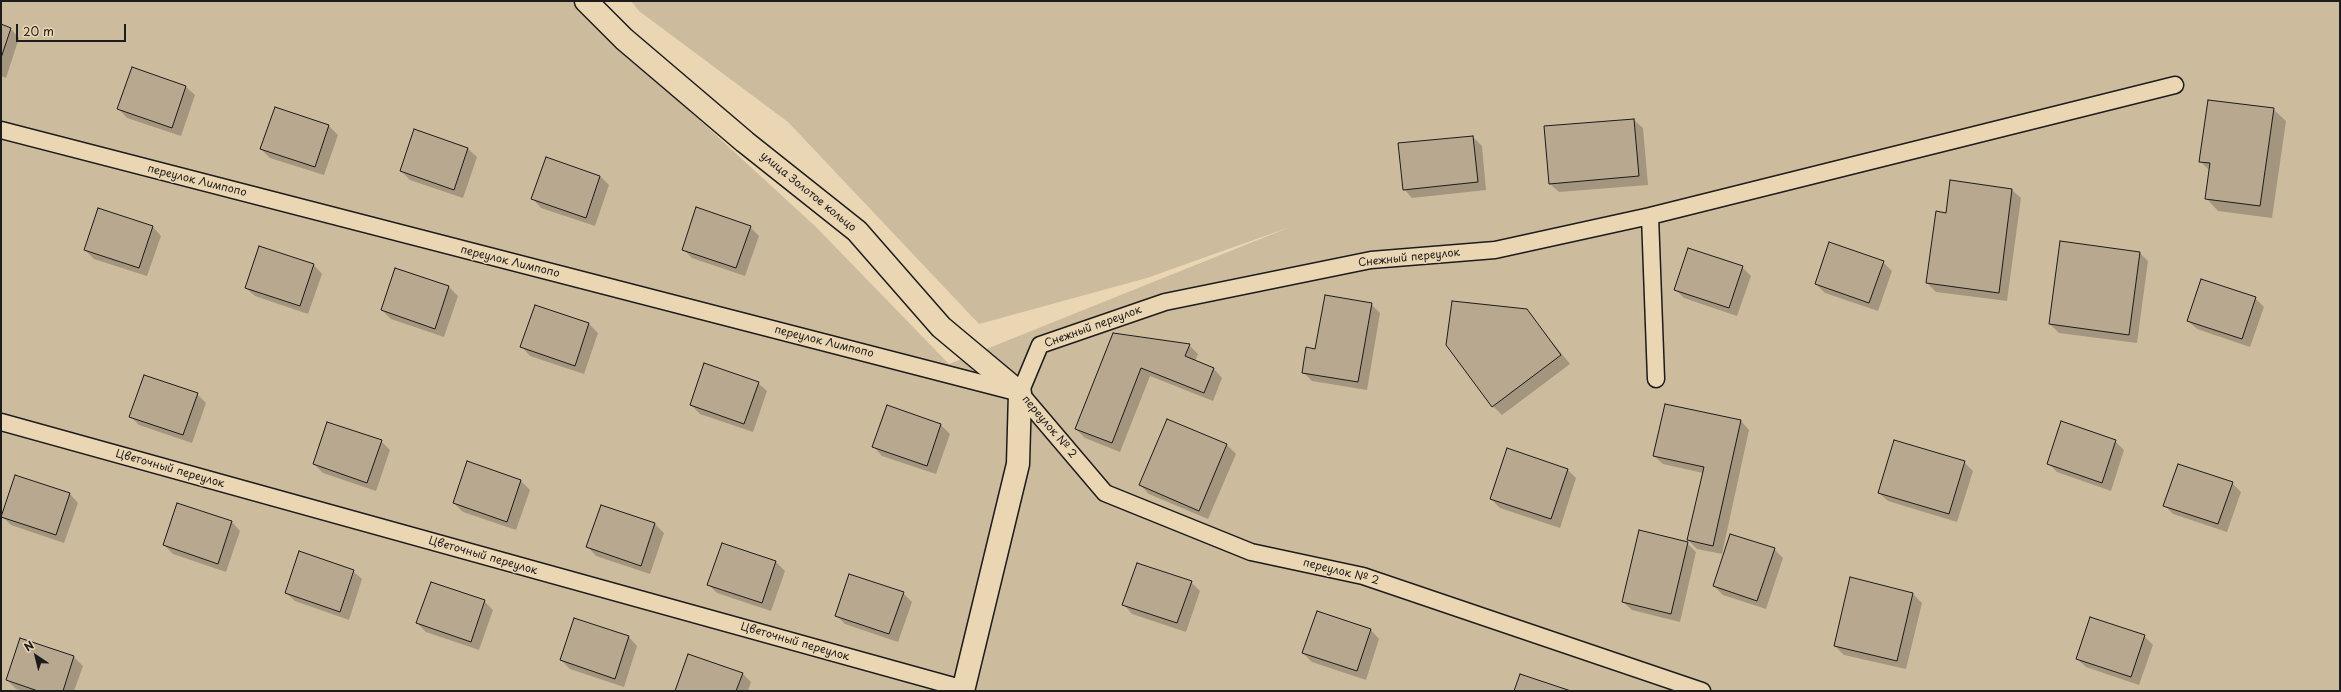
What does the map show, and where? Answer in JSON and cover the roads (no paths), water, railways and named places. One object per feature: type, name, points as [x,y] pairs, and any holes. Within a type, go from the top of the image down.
[{"type":"street","name":"улица Золотое кольцо","points":[[586,1],[624,39],[709,111],[857,231],[941,326],[1020,393]]},
{"type":"street","points":[[964,690],[1018,464],[1020,393]]},
{"type":"lane","name":"Снежный переулок","points":[[1020,393],[1040,345],[1165,302],[1371,260],[1495,250],[1650,216],[2175,85]]},
{"type":"lane","name":"переулок Лимпопо","points":[[1,130],[1020,393]]},
{"type":"lane","points":[[1650,216],[1656,379]]},
{"type":"lane","name":"переулок № 2","points":[[1020,393],[1105,493],[1251,552],[1363,576],[1702,691]]},
{"type":"lane","name":"Цветочный переулок","points":[[1,422],[964,690]]}]
